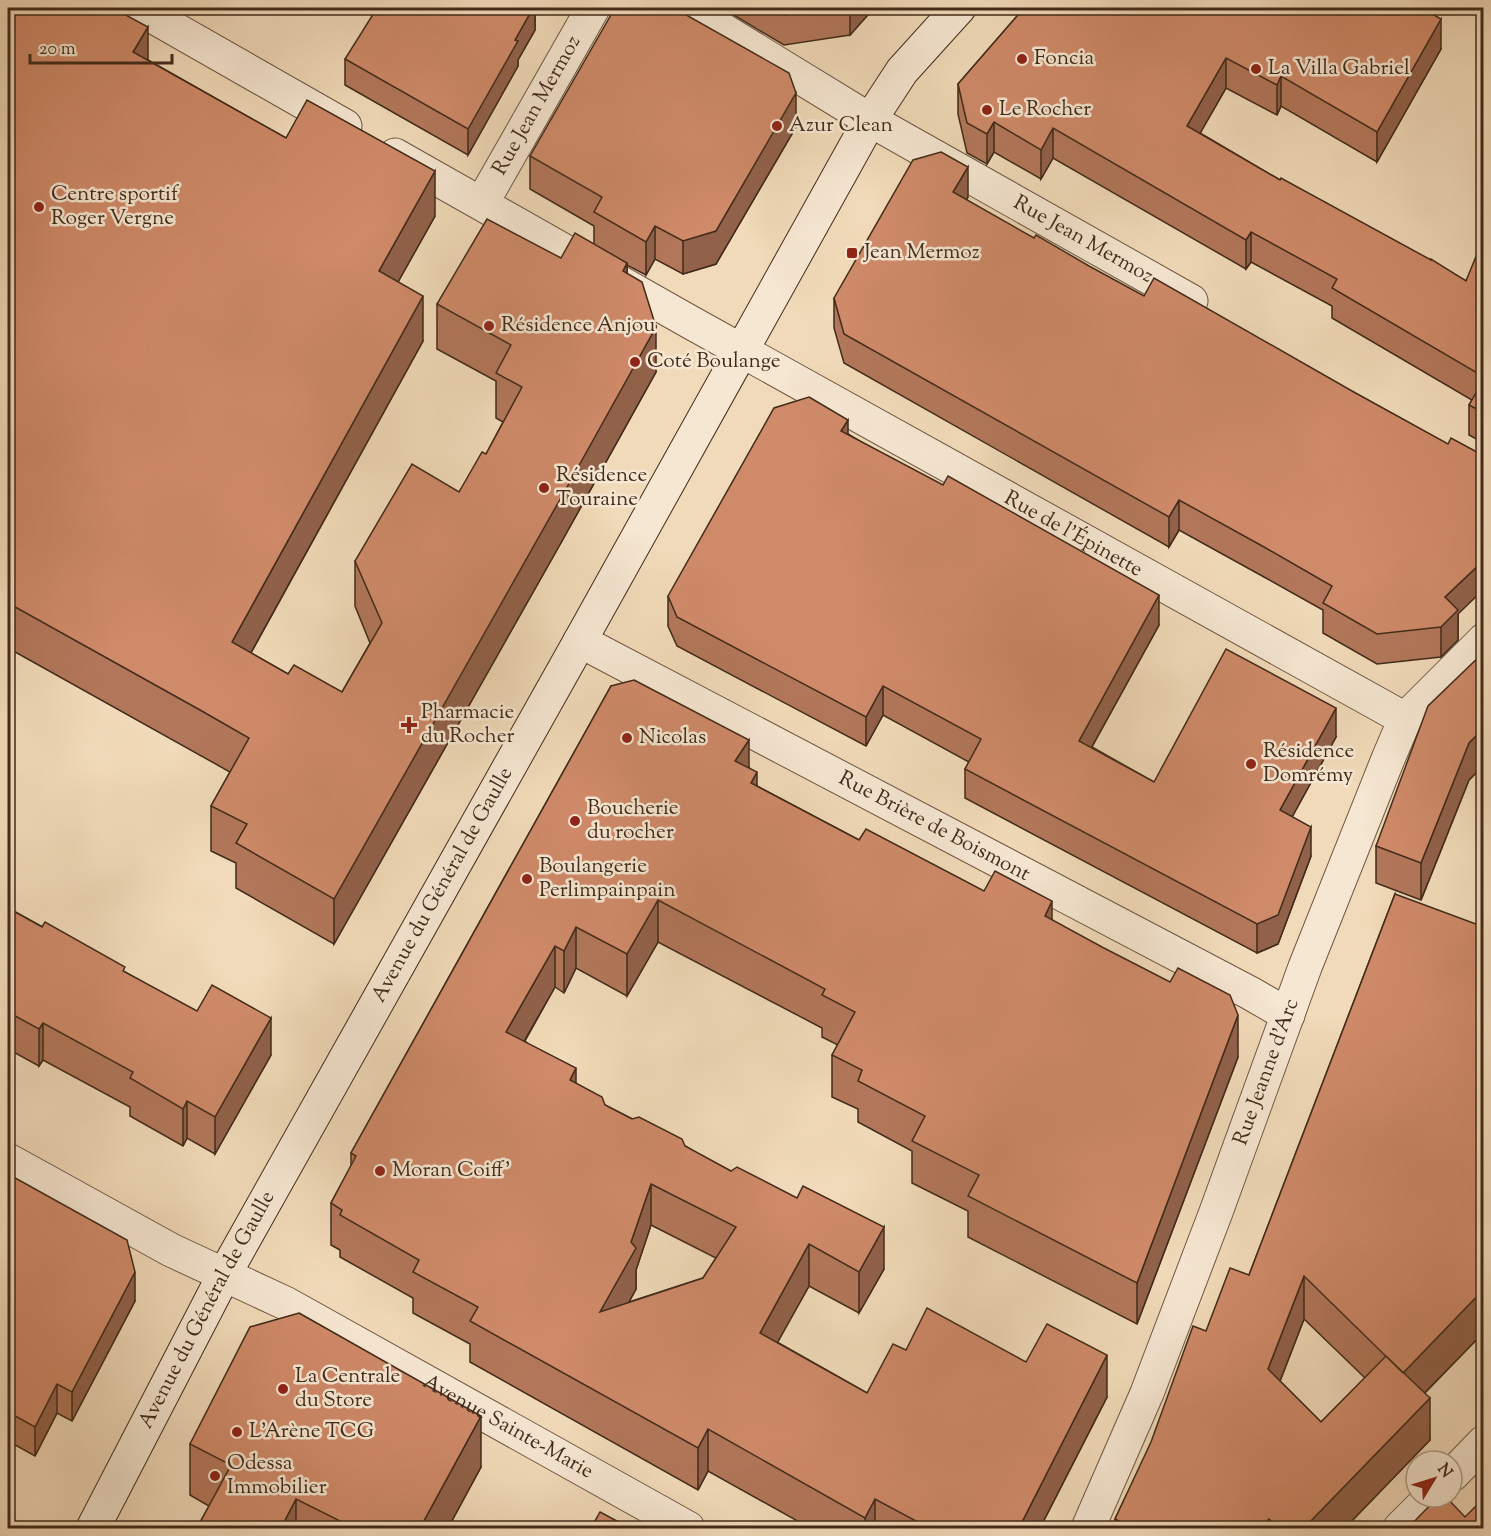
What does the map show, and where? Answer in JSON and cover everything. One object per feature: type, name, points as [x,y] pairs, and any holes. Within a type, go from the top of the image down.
[{"type":"street","name":"Rue de l'Épinette","points":[[138,8],[742,351],[1405,719]]},
{"type":"street","name":"Rue Jean Mermoz","points":[[482,203],[593,8]]},
{"type":"street","name":"Rue Jean Mermoz","points":[[687,8],[870,120],[1215,314]]},
{"type":"street","name":"Avenue du Général de Gaulle","points":[[93,1528],[224,1275],[870,120],[902,71],[959,8]]},
{"type":"street","name":"Rue Jeanne d'Arc","points":[[1088,1528],[1147,1393],[1288,1014],[1405,719],[1484,640]]},
{"type":"street","name":"Rue Brière de Boismont","points":[[580,641],[1288,1014]]},
{"type":"street","name":"Avenue Sainte-Marie","points":[[8,1160],[171,1250],[285,1303],[688,1528]]},
{"type":"street","points":[[1464,1463],[1484,1442]]},
{"type":"street","points":[[1400,1528],[1419,1509]]},
{"type":"building","points":[[8,8],[113,8],[148,27],[133,52],[286,138],[307,100],[435,171],[379,271],[423,296],[232,642],[288,674],[294,665],[342,692],[382,623],[355,561],[412,464],[459,492],[482,452],[486,454],[522,387],[496,373],[511,345],[437,304],[487,219],[561,258],[575,233],[627,263],[623,271],[642,282],[656,327],[334,899],[236,843],[247,824],[211,806],[249,738],[8,603]]},
{"type":"building","points":[[377,8],[533,8],[515,40],[518,41],[468,129],[345,59]]},
{"type":"building","points":[[615,8],[674,8],[789,73],[796,93],[716,231],[683,241],[655,226],[646,242],[594,212],[602,197],[530,156]]},
{"type":"building","points":[[771,8],[833,8],[784,15]]},
{"type":"building","points":[[1024,8],[1422,8],[1441,19],[1377,132],[1281,76],[1277,85],[1226,58],[1187,126],[1280,180],[1281,178],[1431,259],[1466,281],[1479,249],[1484,251],[1484,377],[1332,288],[1337,279],[1251,232],[1246,240],[1053,128],[1041,150],[994,122],[987,134],[967,123],[958,84]]},
{"type":"building","points":[[941,152],[968,167],[953,192],[1034,238],[1036,235],[1144,296],[1154,278],[1448,444],[1451,438],[1484,454],[1484,560],[1445,597],[1458,610],[1441,627],[1377,634],[1323,603],[1332,586],[1264,547],[1179,500],[1169,517],[844,334],[834,298],[913,160]]},
{"type":"building","points":[[1484,379],[1484,413],[1469,405]]},
{"type":"building","points":[[809,397],[848,420],[841,431],[943,485],[948,476],[1159,595],[1079,741],[1154,782],[1226,649],[1336,708],[1280,810],[1311,827],[1278,915],[1257,924],[965,769],[981,739],[883,686],[866,717],[677,617],[668,596],[774,408]]},
{"type":"building","points":[[1484,652],[1484,728],[1469,743],[1421,863],[1376,846],[1428,706]]},
{"type":"building","points":[[634,680],[749,740],[735,761],[757,772],[751,783],[859,840],[866,829],[984,891],[995,871],[1052,901],[1045,916],[1102,947],[1170,982],[1178,968],[1230,995],[1238,1015],[1137,1283],[968,1196],[979,1175],[912,1141],[925,1116],[858,1081],[862,1070],[832,1055],[855,1012],[822,995],[825,989],[658,900],[627,954],[576,927],[564,951],[555,946],[506,1032],[576,1068],[570,1080],[602,1097],[605,1105],[632,1119],[639,1117],[682,1139],[685,1146],[731,1171],[737,1167],[797,1198],[803,1186],[884,1227],[859,1272],[809,1244],[760,1333],[867,1393],[893,1344],[906,1350],[927,1308],[1026,1362],[1047,1324],[1107,1355],[1019,1528],[929,1528],[875,1499],[865,1518],[708,1429],[698,1448],[470,1321],[478,1307],[413,1272],[419,1260],[340,1215],[342,1210],[331,1203],[356,1156],[351,1153],[611,686]],"holes":[[[651,1184],[736,1227],[703,1278],[600,1312],[636,1248],[631,1242]]]},
{"type":"building","points":[[1395,894],[1484,927],[1484,1289],[1403,1373],[1430,1398],[1304,1528],[1279,1528],[1269,1519],[1259,1528],[1132,1528],[1115,1519],[1151,1442],[1193,1326],[1206,1331],[1230,1268],[1249,1275]],"holes":[[[1304,1276],[1386,1356],[1321,1422],[1268,1369]]]},
{"type":"building","points":[[8,908],[42,927],[45,922],[125,967],[123,971],[197,1011],[212,985],[271,1018],[215,1117],[187,1101],[183,1109],[130,1078],[133,1072],[43,1023],[39,1029],[8,1012]]},
{"type":"building","points":[[8,1174],[127,1240],[135,1272],[72,1392],[57,1384],[35,1427],[8,1412]]},
{"type":"building","points":[[299,1313],[481,1416],[420,1528],[354,1528],[296,1499],[281,1528],[197,1528],[231,1465],[190,1444],[250,1327]]},
{"type":"building","points":[[1484,1498],[1484,1528],[1408,1528],[1426,1509],[1457,1509],[1465,1517]]},
{"type":"building","points":[[600,1512],[630,1528],[591,1528]]},
{"type":"place","name":"Foncia","points":[[1022,59]]},
{"type":"place","name":"La Villa Gabriel","points":[[1256,69]]},
{"type":"place","name":"Le Rocher","points":[[987,110]]},
{"type":"place","name":"Azur Clean","points":[[777,126]]},
{"type":"place","name":"Centre sportif Roger Vergne","points":[[39,207]]},
{"type":"place","name":"Jean Mermoz","points":[[852,253]]},
{"type":"place","name":"Résidence Anjou","points":[[489,326]]},
{"type":"place","name":"Coté Boulange","points":[[635,362]]},
{"type":"place","name":"Résidence Touraine","points":[[544,488]]},
{"type":"place","name":"Pharmacie du Rocher","points":[[409,725]]},
{"type":"place","name":"Nicolas","points":[[627,738]]},
{"type":"place","name":"Résidence Domrémy","points":[[1251,764]]},
{"type":"place","name":"Boucherie du rocher","points":[[575,821]]},
{"type":"place","name":"Boulangerie Perlimpainpain","points":[[527,879]]},
{"type":"place","name":"Moran Coiff'","points":[[380,1171]]},
{"type":"place","name":"La Centrale du Store","points":[[283,1389]]},
{"type":"place","name":"L'Arène TCG","points":[[237,1432]]},
{"type":"place","name":"Odessa Immobilier","points":[[215,1476]]}]
